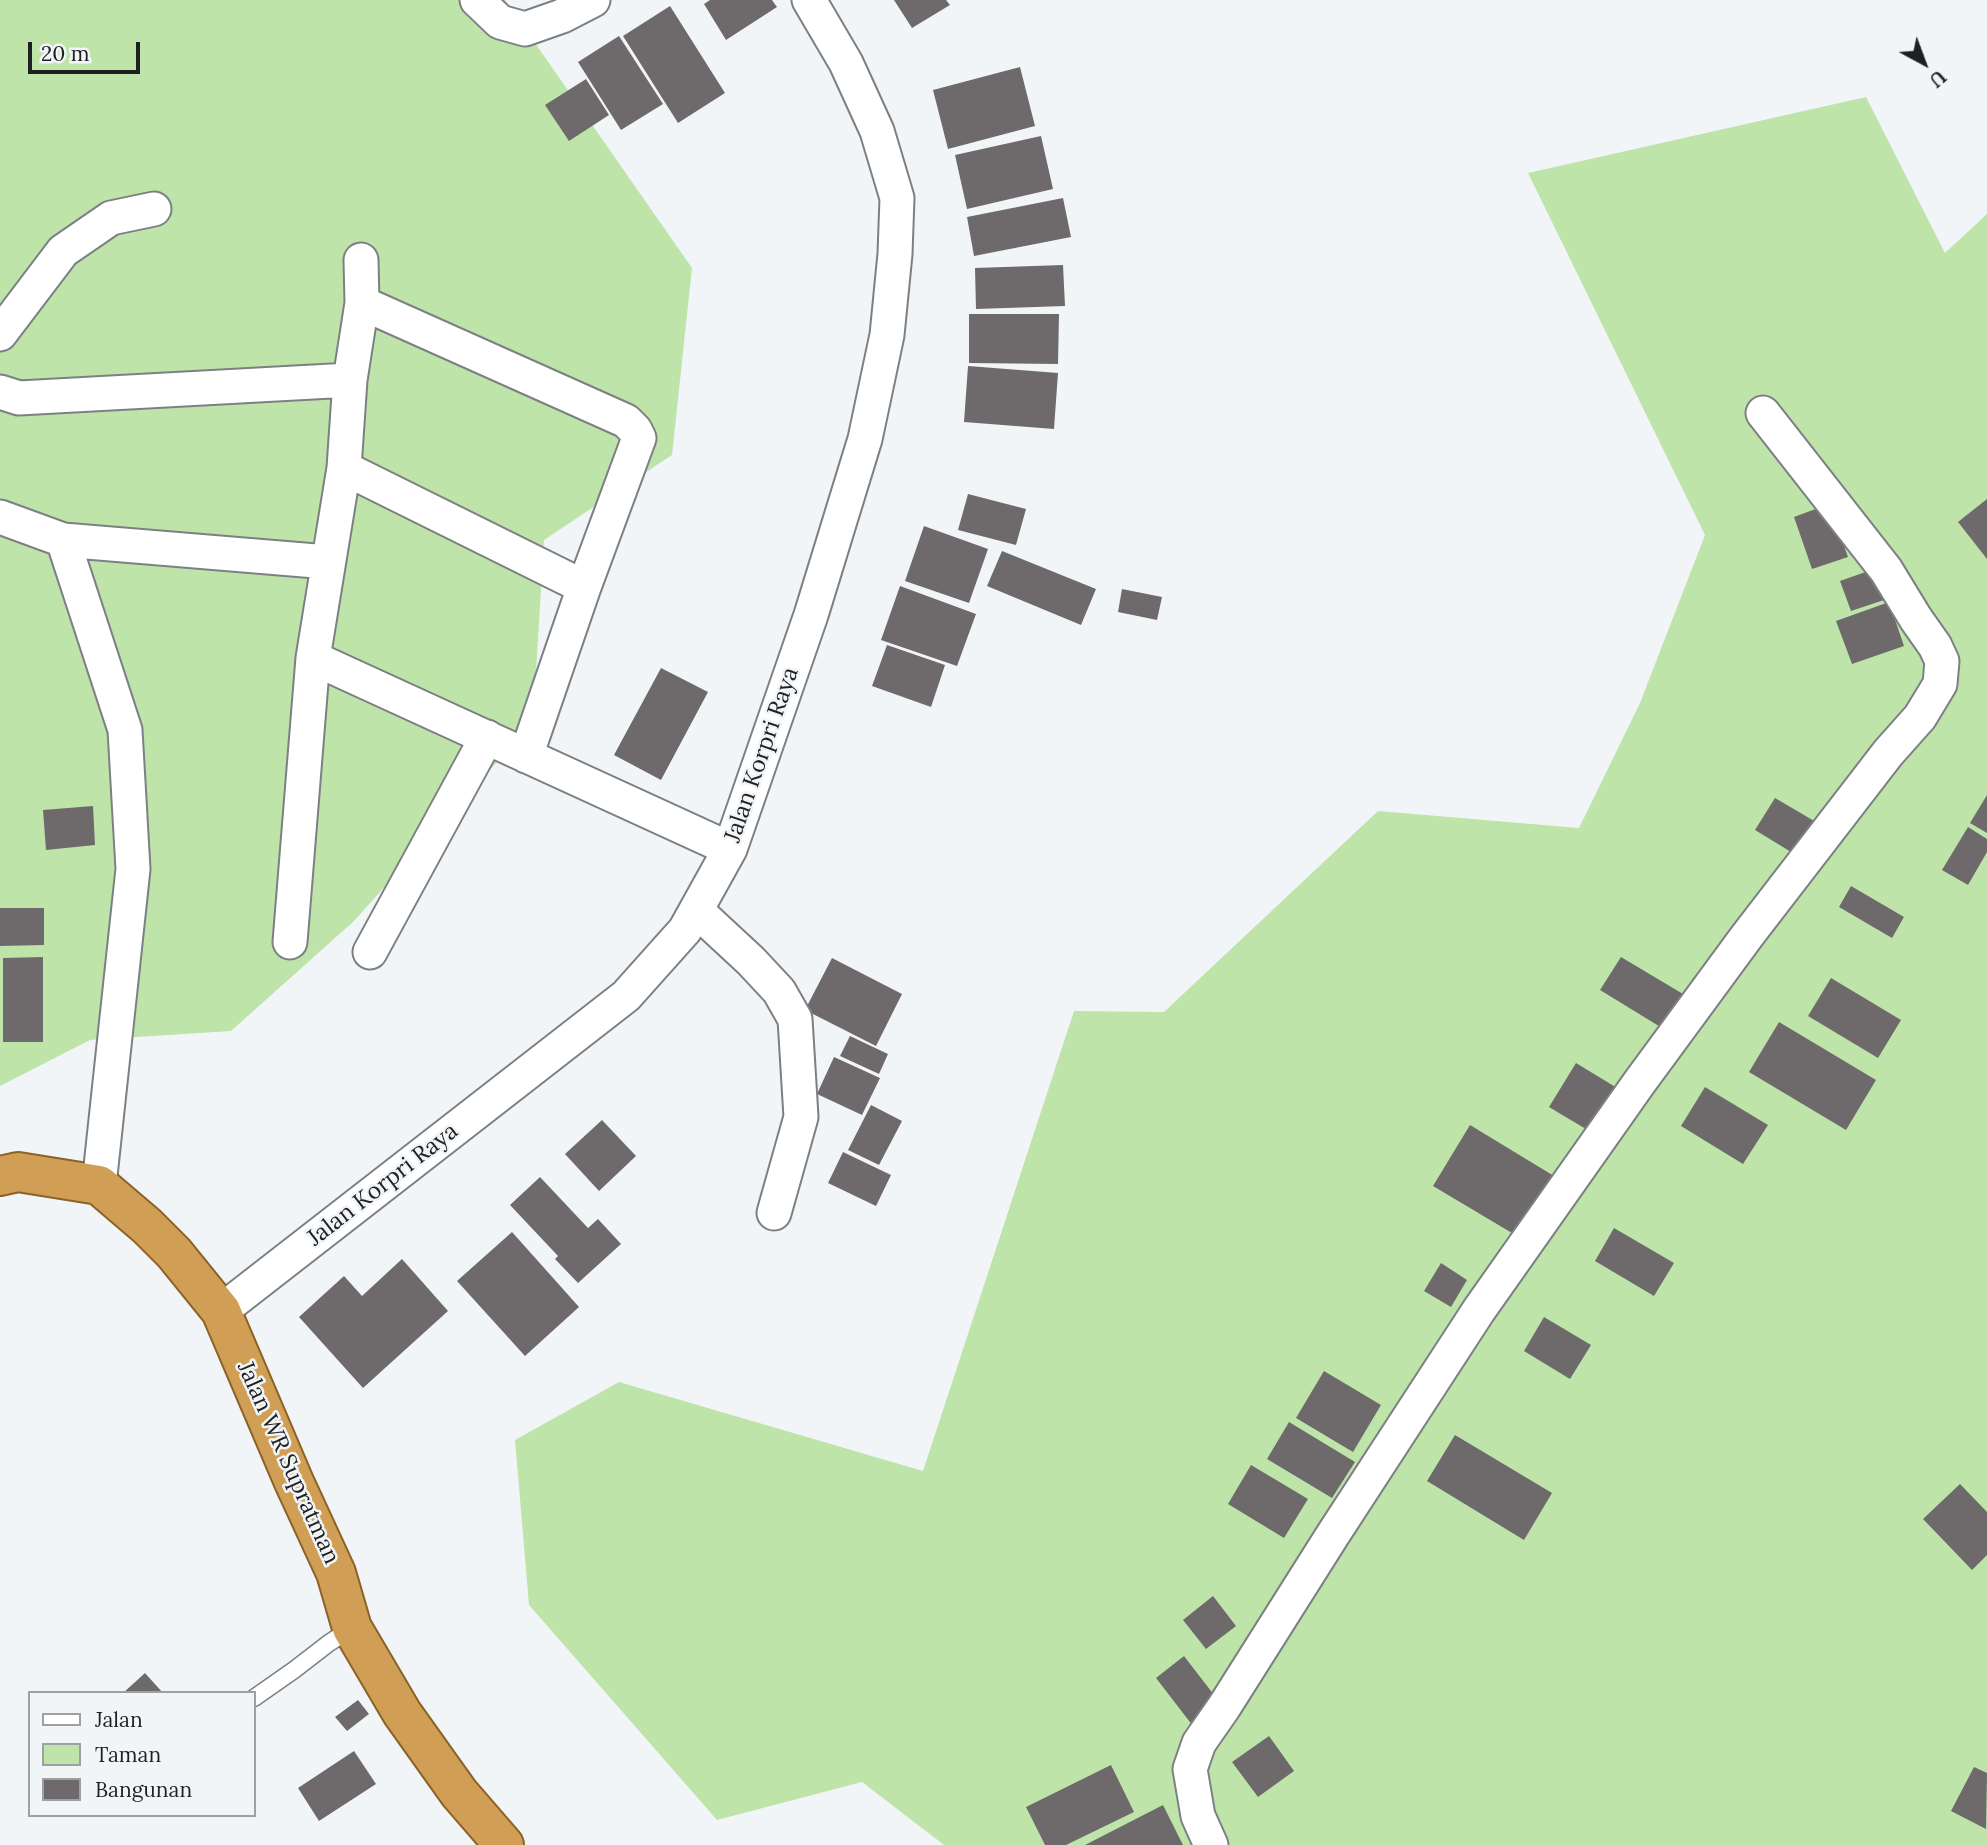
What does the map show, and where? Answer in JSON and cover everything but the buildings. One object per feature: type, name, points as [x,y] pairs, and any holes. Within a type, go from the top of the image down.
[{"type":"highway","points":[[0,1176],[18,1172],[99,1185]]},
{"type":"highway","name":"Jalan WR Supratman","points":[[99,1185],[156,1235],[221,1311],[336,1573],[352,1628],[402,1713],[459,1793],[504,1845]]},
{"type":"street","points":[[477,0],[500,22],[524,29],[562,16],[593,0]]},
{"type":"street","name":"Jalan Korpri Raya","points":[[221,1311],[626,996],[685,930],[730,849],[811,615],[865,439],[887,335],[894,267],[897,198],[877,131],[846,63],[809,0]]},
{"type":"street","points":[[0,334],[63,251],[111,218],[154,209]]},
{"type":"street","points":[[290,942],[313,657],[344,467],[350,380],[362,303],[361,260]]},
{"type":"street","points":[[362,303],[626,421],[639,438],[526,755]]},
{"type":"street","points":[[0,391],[19,398],[350,380]]},
{"type":"street","points":[[1211,1845],[1198,1816],[1190,1769],[1199,1742],[1487,1298],[1747,936],[1888,753],[1920,717],[1940,684],[1942,661],[1935,646],[1886,570],[1763,413]]},
{"type":"street","points":[[344,467],[584,587]]},
{"type":"street","points":[[0,517],[63,540],[328,562]]},
{"type":"street","points":[[63,540],[125,730],[133,869],[99,1185]]},
{"type":"street","points":[[313,657],[730,849]]},
{"type":"street","points":[[370,952],[487,737]]},
{"type":"street","points":[[696,910],[751,961],[779,992],[795,1019],[801,1117],[774,1213]]},
{"type":"lane","points":[[256,1697],[352,1628]]},
{"type":"green space","points":[[0,0],[505,0],[692,268],[672,455],[544,540],[533,722],[354,921],[231,1031],[90,1040],[0,1086]]},
{"type":"green space","points":[[1866,97],[1945,253],[1987,214],[1987,1845],[944,1845],[862,1782],[717,1820],[529,1605],[515,1440],[619,1382],[923,1471],[1074,1011],[1164,1012],[1378,811],[1579,828],[1640,703],[1705,535],[1528,173]]}]
